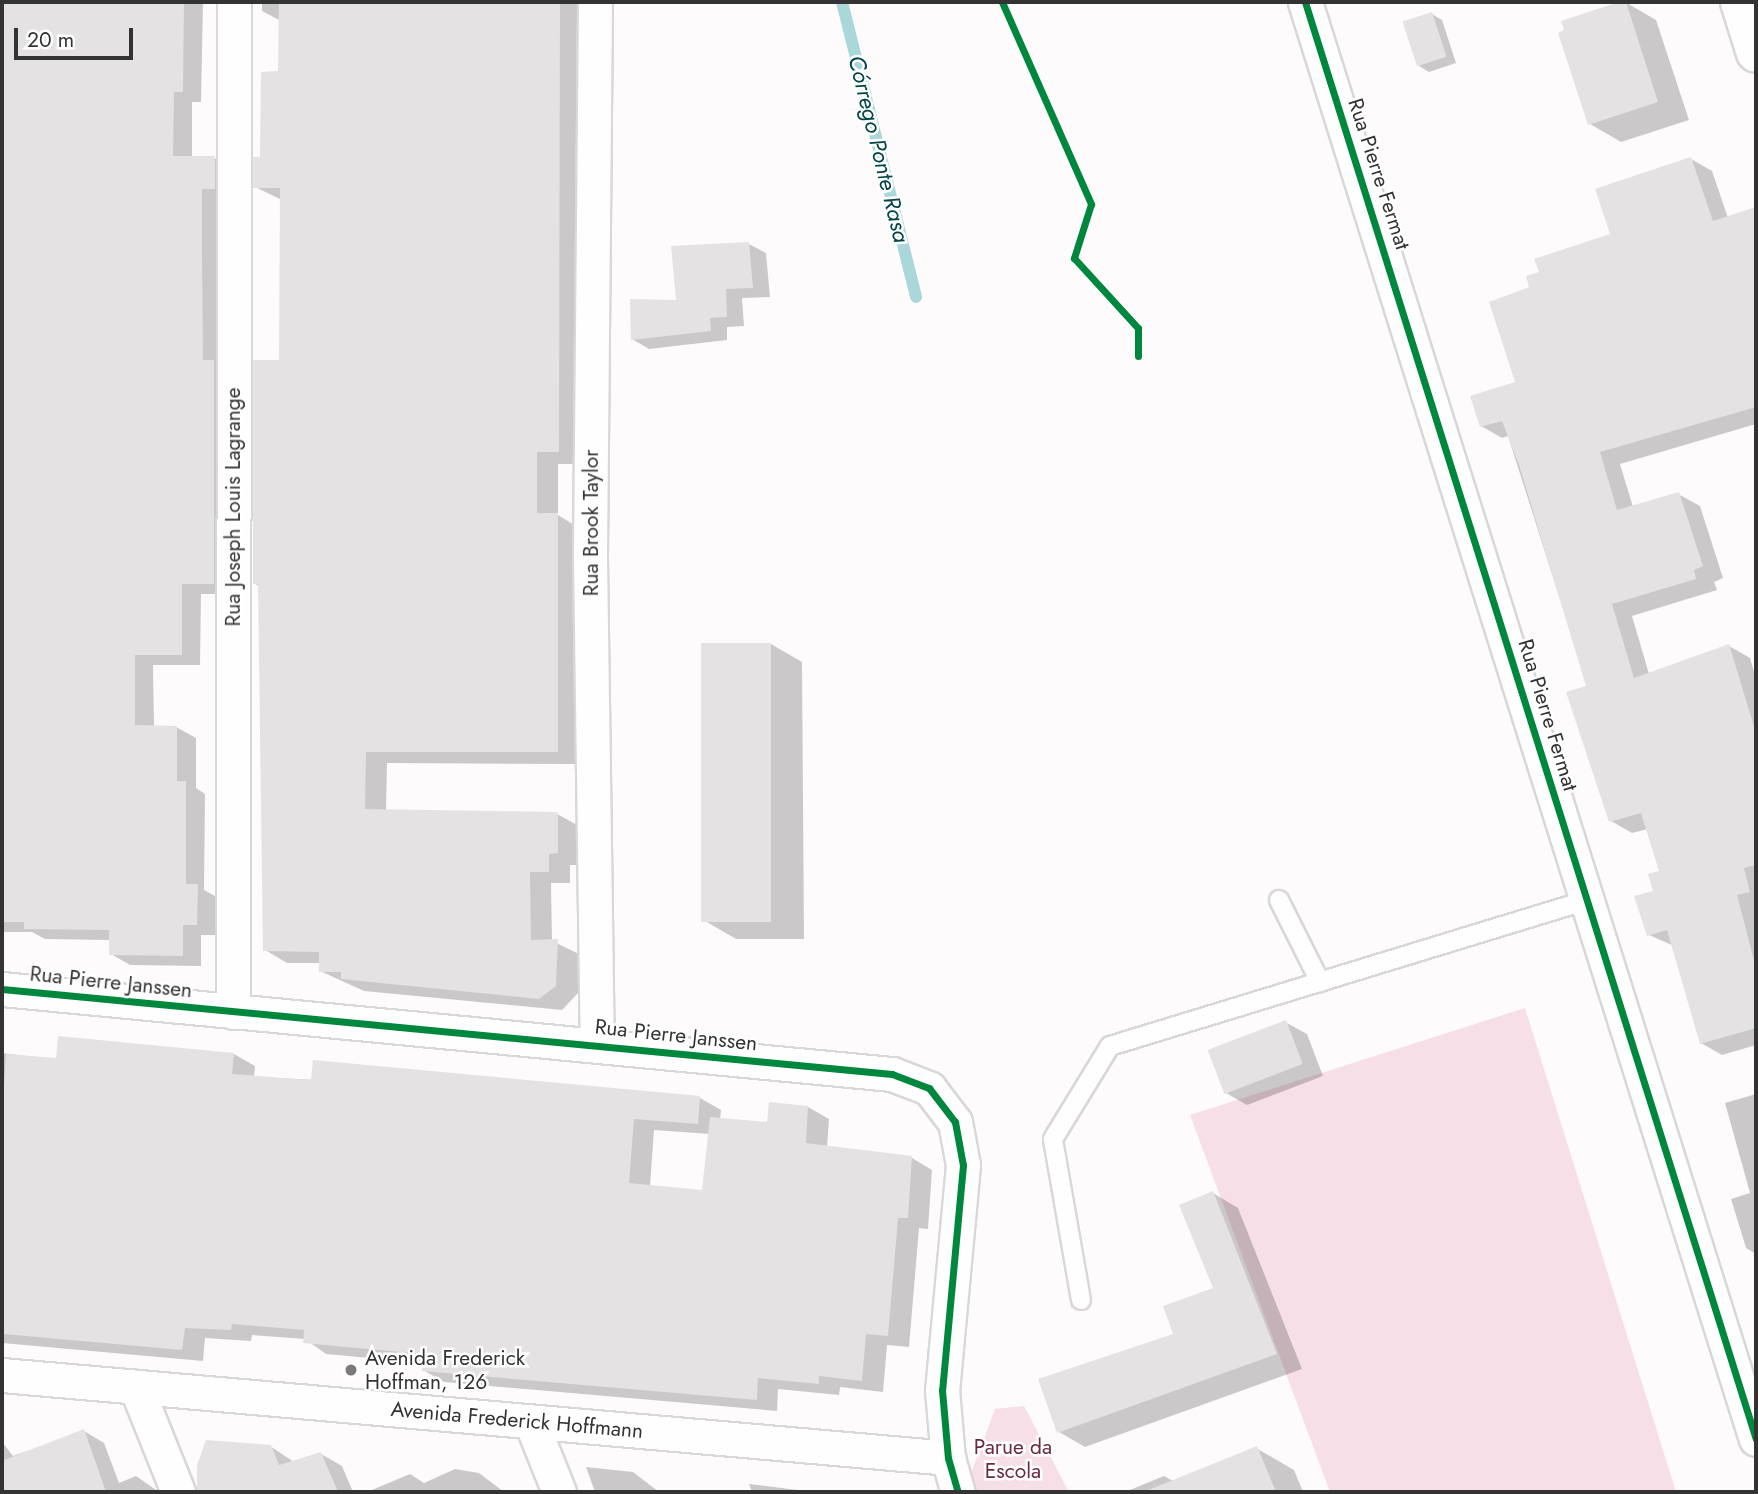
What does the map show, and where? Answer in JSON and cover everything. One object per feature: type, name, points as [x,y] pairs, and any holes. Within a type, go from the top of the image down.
[{"type":"main road","points":[[1740,2],[1756,53]]},
{"type":"street","name":"Rua Joseph Louis Lagrange","points":[[233,1012],[234,2]]},
{"type":"street","name":"Rua Brook Taylor","points":[[595,2],[590,572],[597,1044]]},
{"type":"street","name":"Rua Pierre Fermat","points":[[1305,2],[1756,1439]]},
{"type":"street","name":"Rua Pierre Janssen","points":[[2,989],[892,1074],[929,1088],[955,1122],[963,1165],[942,1390],[948,1458],[958,1492]]},
{"type":"street","name":"Avenida Frederick Hoffmann","points":[[2,1375],[948,1458]]},
{"type":"street","points":[[136,1387],[178,1492]]},
{"type":"street","points":[[531,1422],[559,1492]]},
{"type":"lane","points":[[1279,900],[1320,982]]},
{"type":"lane","points":[[1081,1300],[1052,1139],[1110,1046],[1587,900]]},
{"type":"green space","points":[[1525,1008],[1676,1492],[1330,1492],[1190,1115]]},
{"type":"green space","name":"Parue da Escola","points":[[1024,1406],[1069,1492],[964,1492],[995,1409]]},
{"type":"building","points":[[2,2],[184,2],[183,92],[174,92],[173,156],[215,156],[215,189],[202,189],[203,360],[214,360],[214,584],[182,584],[182,655],[135,655],[135,725],[177,726],[177,781],[186,781],[186,884],[198,884],[197,925],[183,925],[183,956],[109,955],[109,930],[24,929],[24,922],[2,922]]},
{"type":"building","points":[[279,2],[560,2],[559,452],[537,452],[537,513],[558,513],[558,752],[366,752],[365,809],[558,812],[558,853],[549,854],[549,872],[530,872],[531,940],[558,939],[556,986],[539,999],[341,979],[341,972],[319,972],[319,952],[263,951],[258,584],[253,584],[253,360],[279,360],[280,188],[253,188],[253,157],[260,157],[261,72],[278,71]]},
{"type":"building","points":[[1626,2],[1658,102],[1588,125],[1558,33],[1564,30],[1561,21]]},
{"type":"building","points":[[1432,12],[1447,57],[1417,66],[1403,22]]},
{"type":"building","points":[[1691,157],[1713,221],[1756,207],[1756,407],[1600,452],[1617,510],[1679,492],[1703,566],[1694,570],[1696,579],[1612,604],[1634,678],[1729,644],[1756,733],[1756,865],[1744,868],[1750,892],[1737,895],[1756,968],[1756,1028],[1700,1044],[1667,930],[1647,936],[1634,896],[1653,891],[1648,874],[1659,871],[1641,813],[1609,822],[1566,692],[1586,686],[1519,465],[1502,421],[1480,427],[1470,396],[1515,382],[1489,302],[1529,287],[1526,276],[1539,272],[1534,259],[1610,234],[1595,189]]},
{"type":"building","points":[[749,242],[753,288],[726,289],[727,317],[710,318],[711,331],[631,340],[630,299],[676,300],[671,246]]},
{"type":"building","points":[[701,643],[771,643],[771,922],[701,922]]},
{"type":"building","points":[[1286,1020],[1303,1064],[1224,1094],[1208,1050]]},
{"type":"building","points":[[58,1036],[234,1053],[232,1074],[311,1080],[313,1060],[700,1096],[698,1124],[634,1119],[629,1183],[702,1190],[710,1117],[767,1122],[769,1102],[808,1106],[806,1143],[912,1156],[908,1218],[898,1218],[888,1336],[866,1334],[862,1381],[819,1376],[819,1384],[758,1378],[757,1400],[422,1371],[423,1354],[303,1343],[304,1330],[232,1324],[231,1330],[185,1328],[182,1350],[4,1334],[2,1119],[6,1054],[56,1058]]},
{"type":"building","points":[[1213,1191],[1277,1354],[1057,1433],[1038,1379],[1173,1334],[1163,1306],[1213,1288],[1179,1205]]},
{"type":"building","points":[[84,1429],[106,1492],[2,1492],[2,1461]]},
{"type":"building","points":[[206,1440],[271,1445],[279,1465],[321,1452],[338,1492],[197,1492],[197,1465]]},
{"type":"building","points":[[1257,1446],[1276,1492],[1146,1491]]},
{"type":"waterway","name":"Córrego Ponte Rasa","points":[[842,2],[916,297]]},
{"type":"cycle path","points":[[1002,2],[1091,204],[1074,258],[1138,328],[1138,356]]},
{"type":"cycle path","points":[[1305,2],[1756,1439]]},
{"type":"cycle path","points":[[2,989],[892,1074],[929,1088],[955,1122],[963,1165],[942,1390],[948,1458],[958,1492]]},
{"type":"place","name":"Avenida Frederick Hoffman, 126","points":[[351,1370]]}]
